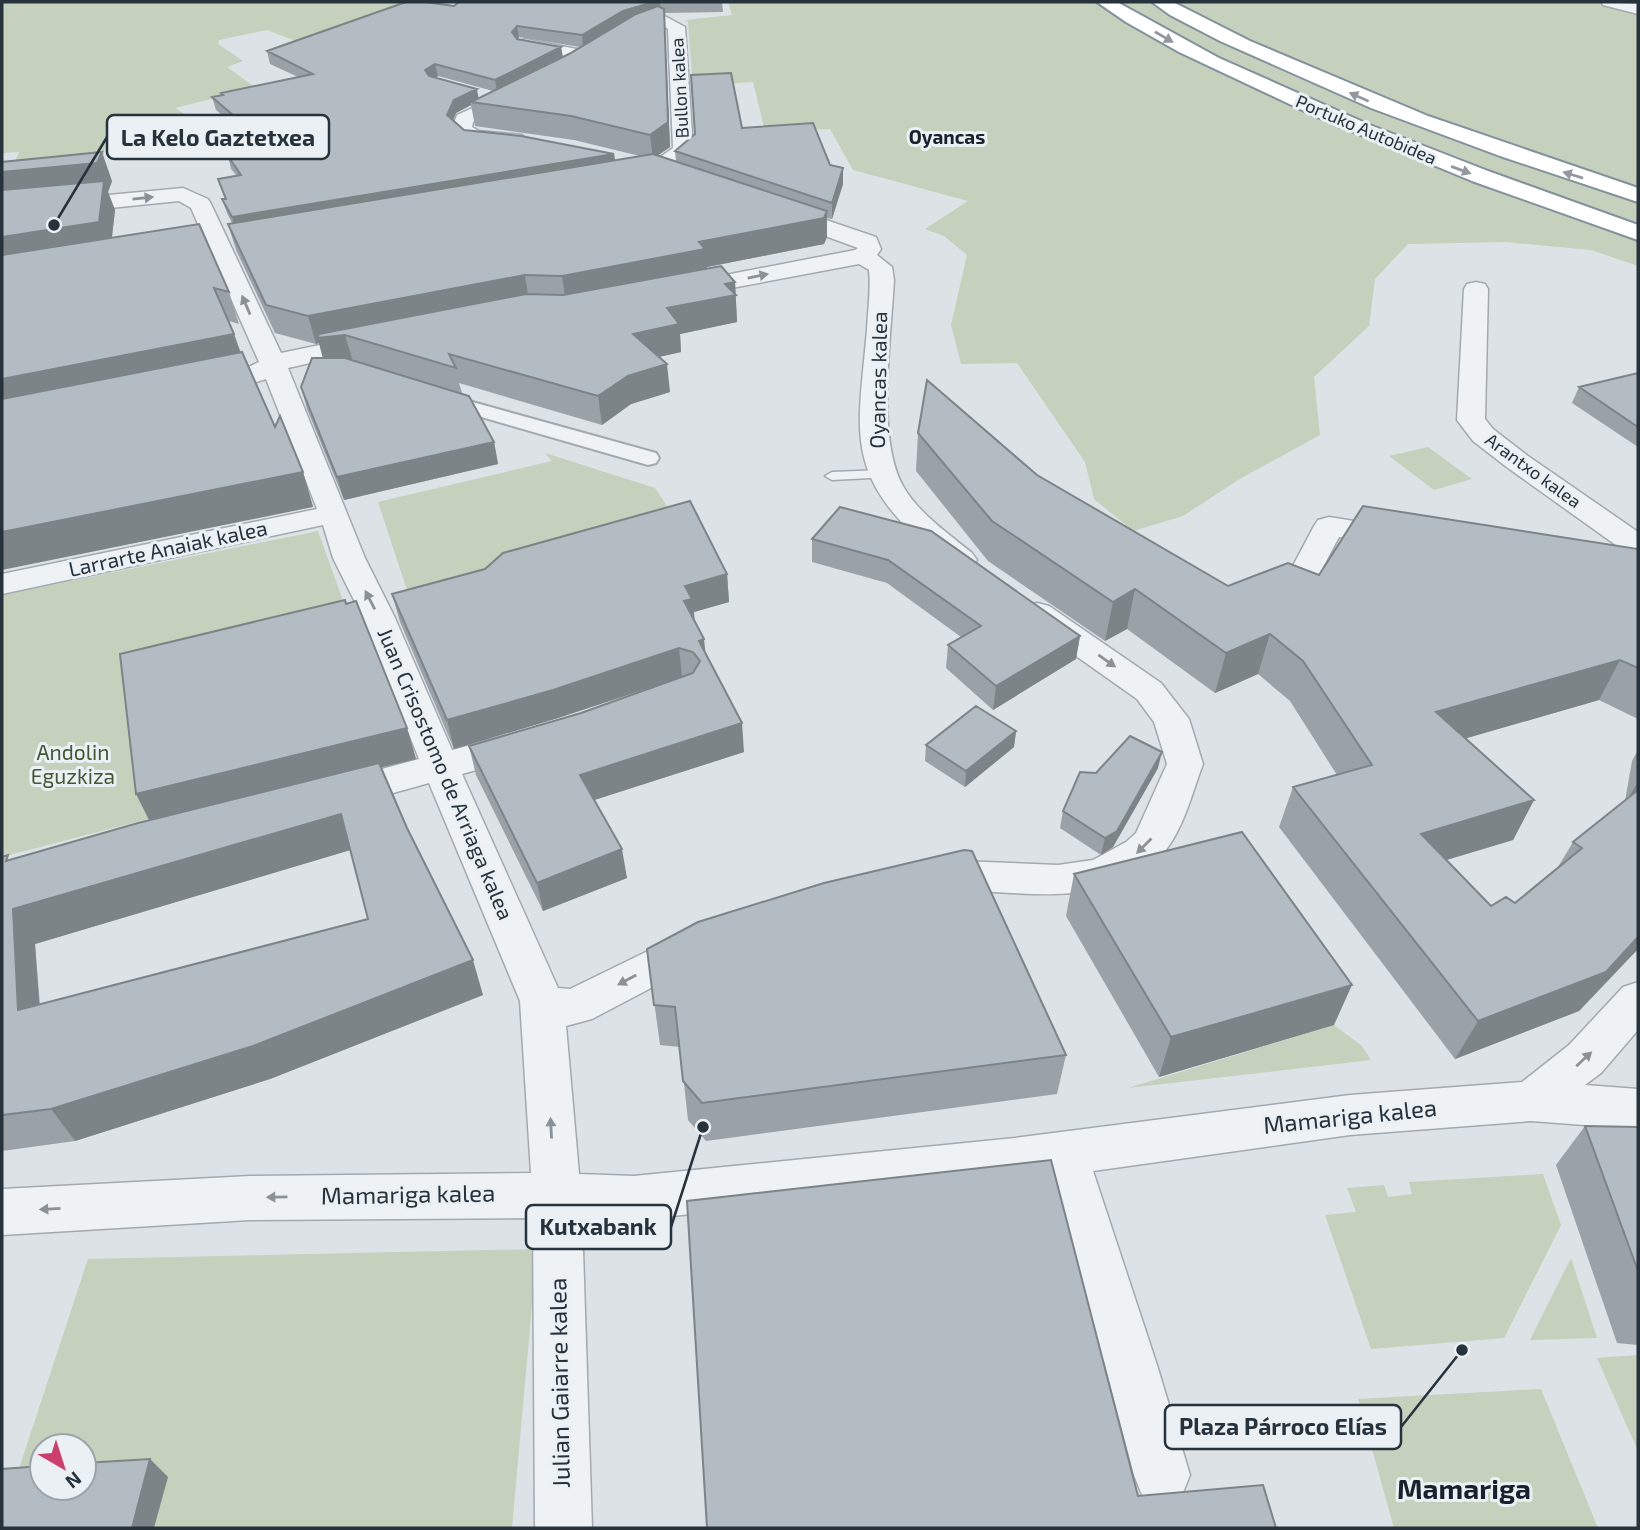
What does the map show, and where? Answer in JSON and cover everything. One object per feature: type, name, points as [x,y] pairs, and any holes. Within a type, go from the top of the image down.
[{"type":"highway","name":"Portuko Autobidea","points":[[1106,2],[1170,40],[1244,78],[1423,156],[1638,233]]},
{"type":"highway","name":"Portuko Autobidea","points":[[1161,2],[1269,57],[1368,100],[1549,167],[1638,195]]},
{"type":"street","points":[[1609,2],[1638,9]]},
{"type":"street","name":"Bullon kalea","points":[[655,170],[683,150],[676,27],[658,14]]},
{"type":"street","points":[[525,44],[593,52],[565,69]]},
{"type":"street","points":[[528,88],[464,119],[462,129],[474,137],[535,142]]},
{"type":"street","points":[[477,94],[504,101]]},
{"type":"street","points":[[611,156],[683,180]]},
{"type":"street","points":[[603,178],[655,170]]},
{"type":"street","name":"Juan Crisostomo de Arriaga kalea","points":[[2,212],[183,194],[200,204],[274,366],[349,558],[379,618],[542,1001],[557,1196]]},
{"type":"street","name":"Oyancas kalea","points":[[761,205],[868,242],[870,249],[863,256],[880,267],[882,280],[873,429],[877,458],[890,490],[914,519],[947,550],[1149,691],[1171,719],[1185,764],[1150,845],[1108,873],[1060,883],[1016,876],[959,874],[904,887]]},
{"type":"street","points":[[660,295],[863,256]]},
{"type":"street","name":"Arantxo kalea","points":[[1476,289],[1471,421],[1483,435],[1518,462],[1638,546]]},
{"type":"street","points":[[233,380],[258,374],[285,360],[385,340]]},
{"type":"street","points":[[415,391],[648,458]]},
{"type":"street","name":"Larrarte Anaiak kalea","points":[[2,584],[334,514]]},
{"type":"street","points":[[1293,596],[1329,526],[1423,541]]},
{"type":"street","points":[[304,803],[441,769],[546,738]]},
{"type":"street","points":[[542,1001],[564,1008],[578,1006],[687,948],[724,936]]},
{"type":"street","points":[[1531,1101],[1586,1059],[1638,1000]]},
{"type":"street","name":"Mamariga kalea","points":[[2,1212],[250,1198],[492,1194],[634,1198],[1064,1153],[1350,1115],[1531,1101],[1638,1109]]},
{"type":"street","points":[[1064,1153],[1131,1365],[1162,1475]]},
{"type":"street","name":"Julian Gaiarre kalea","points":[[557,1196],[564,1528]]},
{"type":"lane","points":[[832,476],[884,474]]},
{"type":"green space","points":[[2,2],[414,2],[301,43],[267,30],[219,40],[218,44],[243,61],[227,67],[256,88],[175,108],[208,129],[106,140],[101,172],[7,181],[19,152],[2,153]]},
{"type":"green space","points":[[728,2],[1638,2],[1638,266],[1591,250],[1505,242],[1408,244],[1375,279],[1369,326],[1314,377],[1320,435],[1238,480],[1183,516],[1133,531],[1094,499],[1085,462],[1017,363],[961,364],[951,325],[967,255],[944,236],[925,229],[968,201],[853,170],[830,129],[765,131],[753,82],[693,86],[688,22],[685,20],[732,15]]},
{"type":"green space","points":[[1428,447],[1472,479],[1434,490],[1389,456]]},
{"type":"green space","points":[[545,453],[655,488],[682,529],[409,596],[378,502],[552,461]]},
{"type":"green space","name":"Andolin Eguzkiza","points":[[318,531],[352,626],[151,818],[2,857],[2,595]]},
{"type":"green space","points":[[1334,1025],[1362,1046],[1371,1060],[1128,1088]]},
{"type":"green space","points":[[1543,1174],[1561,1225],[1504,1338],[1371,1349],[1325,1215],[1356,1212],[1347,1188],[1384,1185],[1388,1197],[1412,1194],[1409,1182]]},
{"type":"green space","points":[[537,1249],[512,1528],[154,1528],[167,1477],[98,1481],[98,1432],[31,1432],[88,1259]]},
{"type":"green space","points":[[1571,1258],[1597,1338],[1530,1340]]},
{"type":"green space","points":[[1638,1355],[1638,1451],[1597,1358]]},
{"type":"green space","points":[[1541,1389],[1598,1528],[1394,1528],[1358,1399]]},
{"type":"green space","points":[[28,1441],[28,1486],[13,1487]]},
{"type":"building","points":[[406,2],[454,6],[459,2],[654,2],[623,11],[582,35],[517,26],[512,32],[517,39],[561,47],[495,80],[435,64],[425,70],[429,76],[477,89],[454,100],[447,115],[464,130],[521,136],[614,154],[232,217],[222,199],[226,199],[218,179],[241,175],[228,156],[270,147],[212,97],[313,74],[267,51]]},
{"type":"building","points":[[658,6],[664,9],[668,122],[650,135],[571,116],[471,102],[569,54],[636,14]]},
{"type":"building","points":[[731,73],[742,128],[813,123],[830,165],[843,168],[832,203],[675,151],[695,134],[691,75]]},
{"type":"building","points":[[102,152],[97,163],[2,172],[2,162]]},
{"type":"building","points":[[653,154],[827,211],[824,218],[699,242],[705,249],[562,276],[525,275],[308,316],[266,305],[228,224]]},
{"type":"building","points":[[104,181],[99,222],[2,237],[2,190]]},
{"type":"building","points":[[199,224],[229,292],[214,288],[234,334],[2,379],[2,255]]},
{"type":"building","points":[[721,266],[735,282],[725,284],[736,295],[667,308],[679,324],[633,334],[667,364],[628,376],[598,396],[449,354],[456,368],[345,335],[317,338],[319,334],[526,294],[563,295]]},
{"type":"building","points":[[242,352],[275,427],[280,416],[303,472],[2,532],[2,399]]},
{"type":"building","points":[[312,358],[345,358],[469,396],[494,442],[337,477],[301,387]]},
{"type":"building","points":[[1638,373],[1638,427],[1579,387]]},
{"type":"building","points":[[927,380],[1037,475],[1228,586],[1288,563],[1319,575],[1363,506],[1638,549],[1638,668],[1620,660],[1436,712],[1534,800],[1421,834],[1491,906],[1506,897],[1515,903],[1582,848],[1573,842],[1638,790],[1638,937],[1606,972],[1478,1021],[1293,787],[1372,765],[1303,661],[1270,634],[1226,653],[1135,589],[1113,602],[992,521],[918,433]]},
{"type":"building","points":[[690,501],[727,574],[685,586],[692,599],[684,601],[704,639],[699,641],[742,723],[580,775],[622,849],[537,883],[469,746],[581,713],[693,673],[700,661],[693,652],[679,648],[553,690],[447,720],[392,594],[485,569],[503,553]]},
{"type":"building","points":[[840,507],[931,531],[1080,636],[996,686],[948,645],[981,626],[888,560],[812,539]]},
{"type":"building","points":[[345,600],[346,604],[356,601],[407,728],[136,794],[120,654]]},
{"type":"building","points":[[976,706],[1016,731],[966,771],[926,745]]},
{"type":"building","points":[[1130,736],[1162,752],[1117,831],[1105,838],[1063,811],[1080,772],[1096,773]]},
{"type":"building","points":[[379,763],[407,828],[473,960],[253,1046],[51,1109],[2,1115],[2,857],[8,855],[6,861],[138,823]],"holes":[[[341,814],[368,919],[18,1010],[13,909]]]},
{"type":"building","points":[[1242,832],[1352,985],[1171,1037],[1074,874]]},
{"type":"building","points":[[964,850],[972,851],[1066,1055],[702,1103],[683,1081],[675,1007],[654,1005],[647,949],[698,922],[824,883]]},
{"type":"building","points":[[1585,1126],[1638,1127],[1638,1271]]},
{"type":"building","points":[[1051,1160],[1138,1496],[1263,1485],[1276,1528],[707,1528],[687,1201]]},
{"type":"building","points":[[150,1459],[132,1528],[2,1528],[2,1469],[28,1467],[28,1502],[98,1502],[98,1462]]},
{"type":"place","name":"La Kelo Gaztetxea","points":[[54,225]]},
{"type":"place","name":"Kutxabank","points":[[703,1127]]},
{"type":"place","name":"Plaza Párroco Elías","points":[[1462,1350]]},
{"type":"district","name":"Oyancas","points":[[947,137]]},
{"type":"district","name":"Mamariga","points":[[1464,1489]]}]
